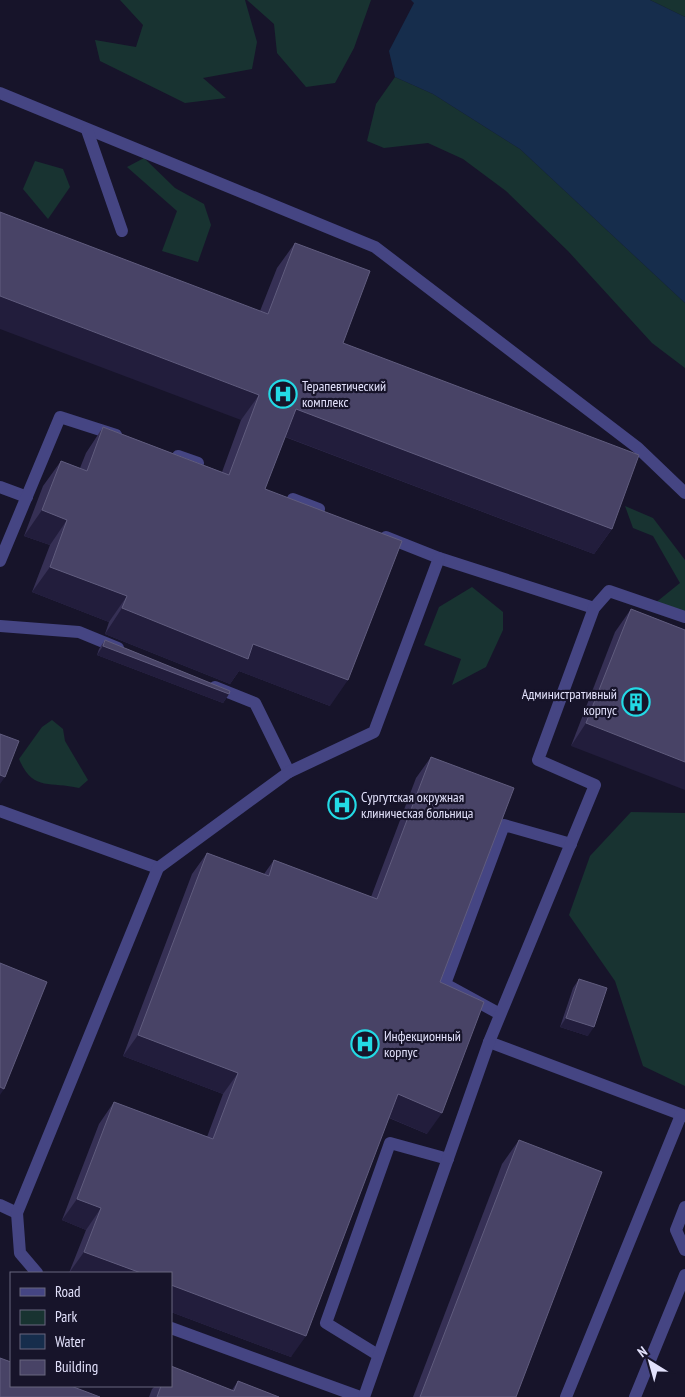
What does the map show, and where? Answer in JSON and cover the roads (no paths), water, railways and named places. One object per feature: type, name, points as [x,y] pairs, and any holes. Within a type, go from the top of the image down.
[{"type":"lane","points":[[1,96],[375,247],[638,448],[685,493]]},
{"type":"lane","points":[[87,130],[122,231]]},
{"type":"lane","points":[[0,561],[60,417],[125,438]]},
{"type":"lane","points":[[162,451],[198,463]]},
{"type":"lane","points":[[0,487],[27,497]]},
{"type":"lane","points":[[293,499],[329,514]]},
{"type":"lane","points":[[375,532],[439,558],[594,608]]},
{"type":"lane","points":[[36,1272],[20,1253],[17,1213],[158,868],[289,772],[374,732],[439,558]]},
{"type":"lane","points":[[172,1328],[362,1397],[489,1042],[595,785],[538,760],[594,608],[609,591],[685,617]]},
{"type":"lane","points":[[0,626],[79,632],[133,654]]},
{"type":"lane","points":[[203,682],[255,702],[289,772]]},
{"type":"lane","points":[[0,811],[158,868]]},
{"type":"lane","points":[[500,1014],[445,984],[504,825],[571,844]]},
{"type":"lane","points":[[489,1042],[683,1115],[566,1397]]},
{"type":"lane","points":[[378,1355],[326,1322],[390,1143],[448,1159]]},
{"type":"lane","points":[[0,1205],[17,1213]]},
{"type":"lane","points":[[685,1207],[676,1230],[685,1250]]},
{"type":"lane","points":[[635,1397],[685,1275]]},
{"type":"water","points":[[411,0],[650,0],[685,17],[685,303],[520,149],[433,94],[395,77],[389,51],[414,3]]},
{"type":"place","name":"Терапевтический комплекс","points":[[283,394]]},
{"type":"place","name":"Административный корпус","points":[[636,702]]},
{"type":"place","name":"Сургутская окружная клиническая больница","points":[[342,805]]},
{"type":"place","name":"Инфекционный корпус","points":[[365,1044]]}]
